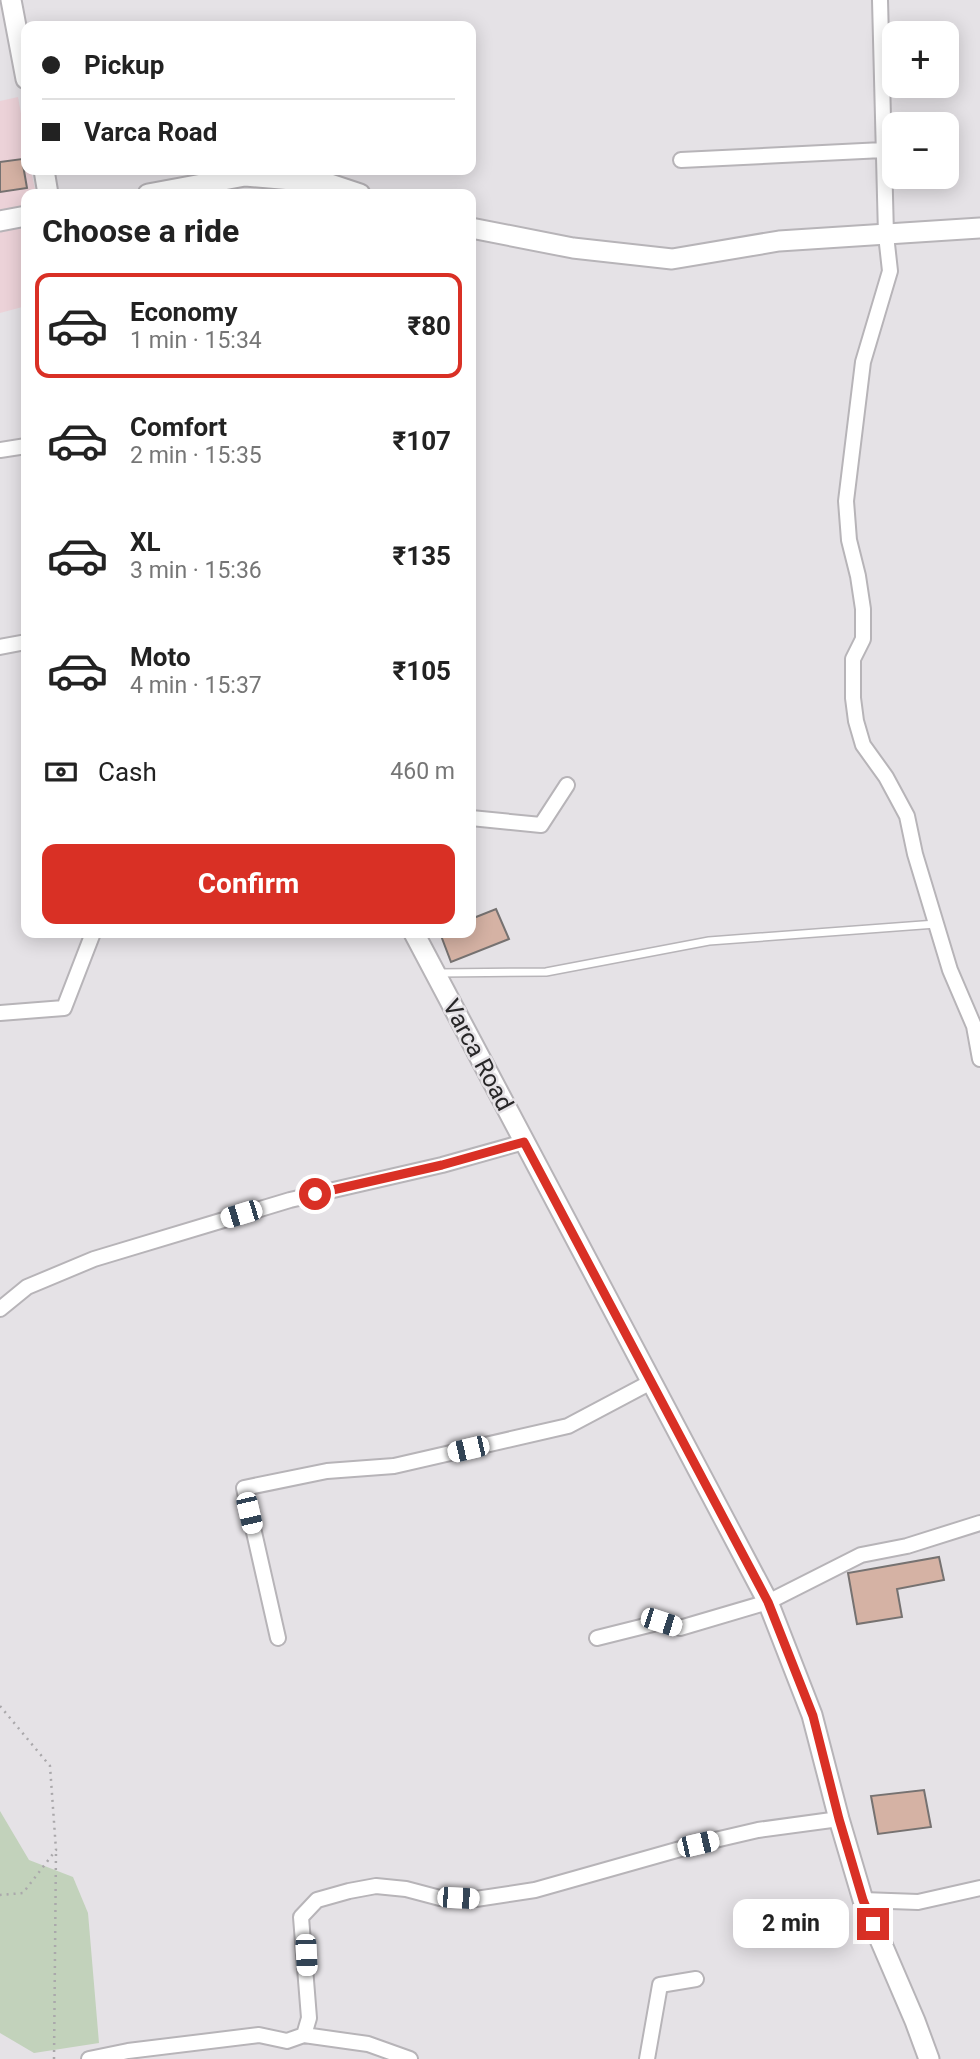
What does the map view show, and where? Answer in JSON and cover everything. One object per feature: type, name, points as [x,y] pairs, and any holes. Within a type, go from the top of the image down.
[{"type":"main road","points":[[11,0],[21,53]]},
{"type":"main road","points":[[175,189],[245,176],[327,183],[345,189]]},
{"type":"main road","points":[[0,221],[21,217]]},
{"type":"main road","points":[[476,229],[573,248],[672,260],[779,242],[980,228]]},
{"type":"main road","name":"Varca Road","points":[[417,938],[768,1602],[813,1716],[863,1900],[929,2059]]},
{"type":"street","points":[[880,0],[882,112]]},
{"type":"street","points":[[681,160],[882,150]]},
{"type":"street","points":[[884,189],[890,271],[863,362],[846,501],[849,540],[863,609],[863,639],[853,659],[853,698],[863,745],[886,777],[907,816],[915,854],[950,970],[974,1026],[980,1059]]},
{"type":"street","points":[[0,450],[21,447]]},
{"type":"street","points":[[0,647],[21,643]]},
{"type":"street","points":[[476,818],[541,825],[567,786]]},
{"type":"street","points":[[0,1013],[64,1008],[91,938]]},
{"type":"street","points":[[0,1309],[27,1287],[94,1259],[290,1200],[442,1165],[524,1142]]},
{"type":"street","points":[[278,1638],[244,1488],[327,1471],[394,1466],[568,1426],[650,1382]]},
{"type":"street","points":[[597,1638],[661,1622],[680,1628],[768,1602],[861,1555],[920,1542],[980,1523]]},
{"type":"street","points":[[304,2035],[309,2018],[301,1917],[317,1900],[376,1886],[406,1889],[440,1898],[476,1899],[535,1890],[746,1833],[839,1819]]},
{"type":"street","points":[[863,1900],[918,1902],[980,1888]]},
{"type":"street","points":[[647,2059],[660,1985],[695,1979]]},
{"type":"street","points":[[89,2059],[259,2035],[287,2041],[304,2035],[368,2044],[410,2059]]},
{"type":"lane","points":[[435,974],[546,972],[709,941],[936,923]]},
{"type":"path","points":[[0,1706],[50,1766],[56,1850],[54,2059]]},
{"type":"path","points":[[0,1895],[23,1893],[56,1850]]},
{"type":"shaded area","points":[[18,97],[21,114],[21,175],[32,175],[35,189],[21,189],[21,307],[0,313],[0,101]]},
{"type":"green space","points":[[0,1811],[29,1860],[73,1877],[88,1913],[99,2043],[34,2053],[0,2033]]},
{"type":"building","points":[[21,159],[21,175],[25,175],[27,188],[0,192],[0,162]]},
{"type":"building","points":[[496,909],[509,939],[451,962],[442,938],[476,938],[476,917]]},
{"type":"building","points":[[939,1557],[944,1580],[897,1589],[902,1617],[857,1624],[848,1573]]},
{"type":"building","points":[[924,1790],[931,1827],[878,1834],[871,1796]]},
{"type":"route","points":[[315,1194],[442,1165],[524,1142],[768,1602],[813,1716],[839,1819],[863,1900],[873,1924]]}]
